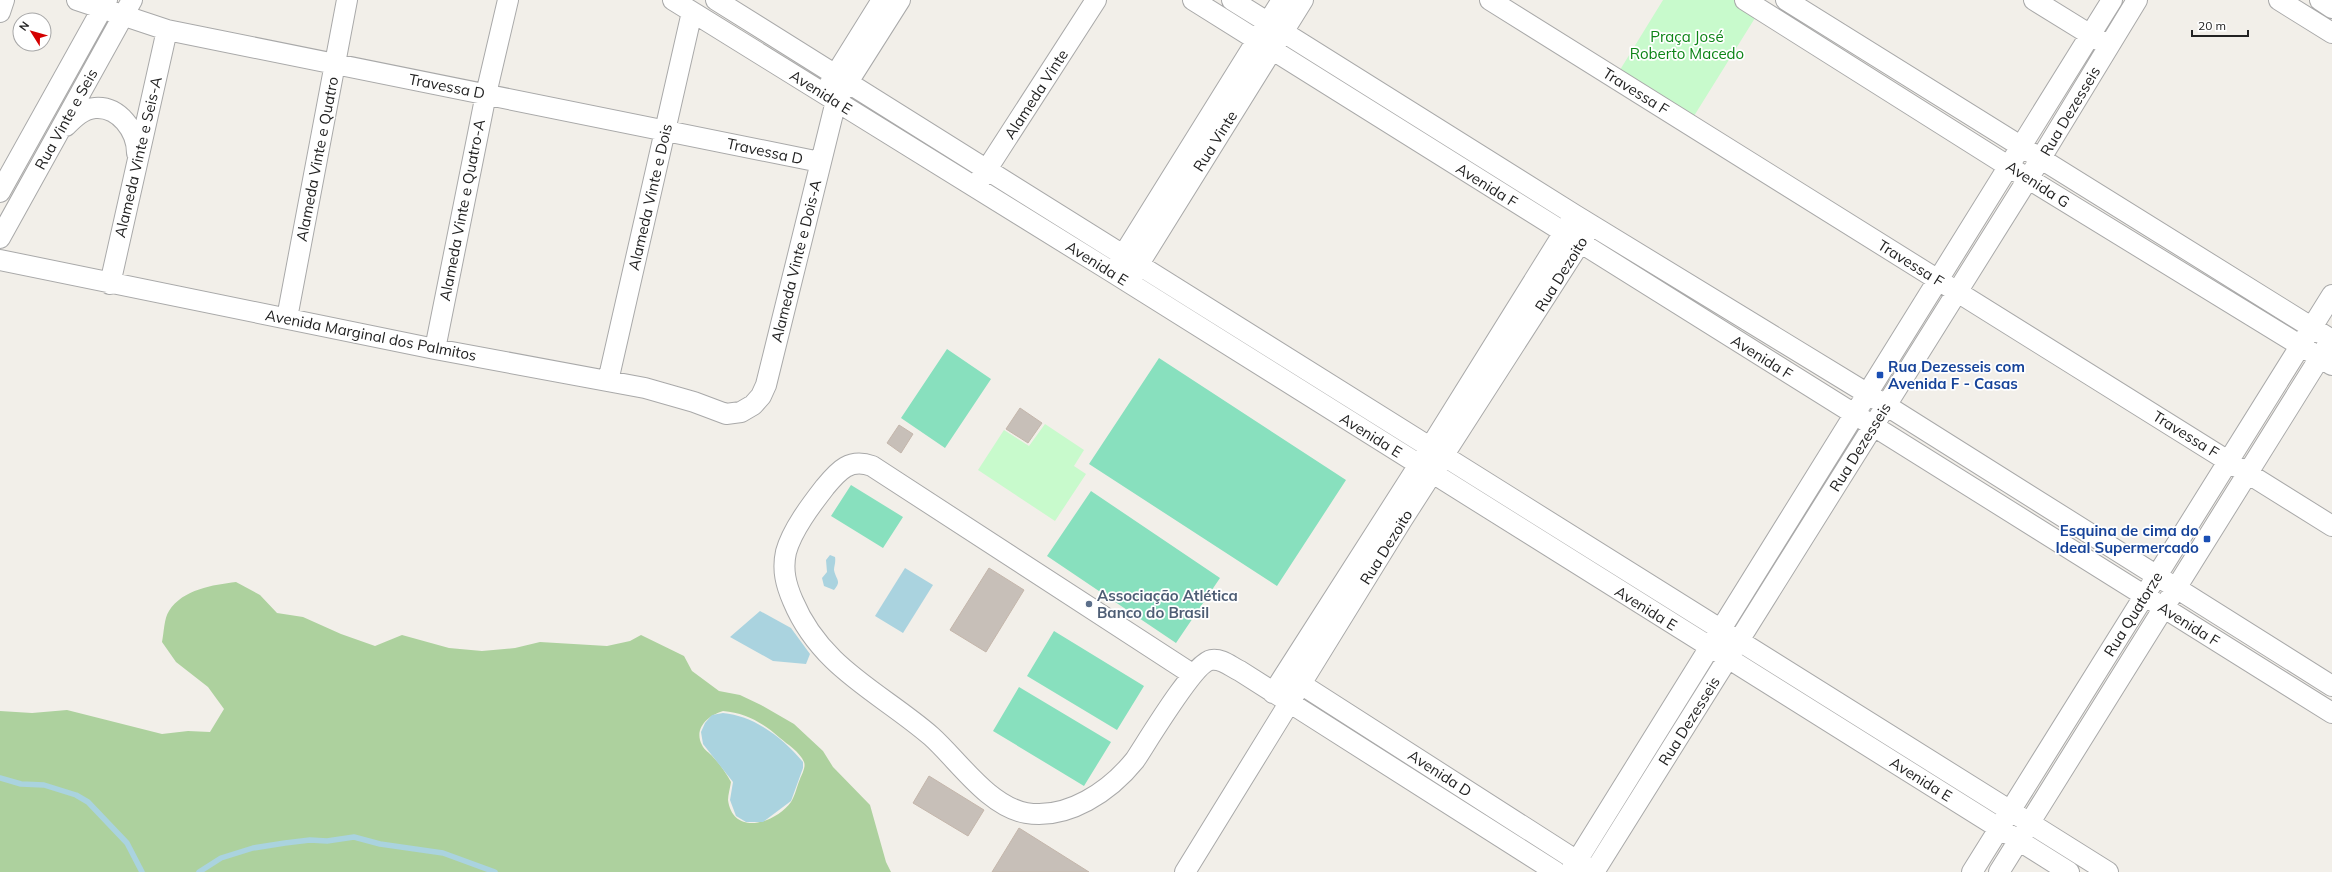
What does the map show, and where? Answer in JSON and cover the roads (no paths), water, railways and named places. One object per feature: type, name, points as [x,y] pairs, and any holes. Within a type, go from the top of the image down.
[{"type":"street","points":[[0,12],[4,0]]},
{"type":"street","name":"Travessa D","points":[[77,0],[128,8],[167,30],[820,162]]},
{"type":"street","name":"Alameda Vinte e Quatro","points":[[287,318],[347,0]]},
{"type":"street","name":"Alameda Vinte e Quatro-A","points":[[435,349],[486,94],[508,0]]},
{"type":"street","name":"Avenida E","points":[[673,0],[1120,277],[1710,648],[2000,827],[2069,872]]},
{"type":"street","name":"Avenida E","points":[[716,0],[2108,872]]},
{"type":"street","points":[[842,78],[882,0]]},
{"type":"street","points":[[842,78],[900,0]]},
{"type":"street","name":"Alameda Vinte","points":[[976,188],[1096,0]]},
{"type":"street","name":"Avenida F","points":[[1193,0],[2332,713]]},
{"type":"street","name":"Avenida F","points":[[1232,0],[1575,215],[1868,394],[2175,589],[2332,686]]},
{"type":"street","name":"Rua Vinte","points":[[1276,27],[1282,0]]},
{"type":"street","name":"Rua Vinte","points":[[1120,277],[1264,45],[1276,27],[1303,0]]},
{"type":"street","name":"Travessa F","points":[[1490,0],[2332,526]]},
{"type":"street","name":"Avenida G","points":[[1746,0],[2027,178],[2326,361]]},
{"type":"street","name":"Avenida G","points":[[1786,0],[2332,339]]},
{"type":"street","points":[[2034,0],[2109,46]]},
{"type":"street","name":"Rua Dezesseis","points":[[1574,866],[2112,0]]},
{"type":"street","name":"Rua Dezesseis","points":[[1594,872],[1956,291],[2041,158],[2138,0]]},
{"type":"street","points":[[2279,0],[2332,33]]},
{"type":"street","points":[[2320,0],[2332,8]]},
{"type":"street","name":"Rua Vinte e Seis","points":[[0,192],[105,4]]},
{"type":"street","name":"Rua Vinte e Seis","points":[[0,238],[128,8]]},
{"type":"street","name":"Alameda Vinte e Dois","points":[[608,381],[692,12]]},
{"type":"street","name":"Alameda Vinte e Seis-A","points":[[110,284],[167,30]]},
{"type":"street","name":"Alameda Vinte e Dois-A","points":[[741,412],[757,401],[766,385],[820,162],[830,97],[842,78]]},
{"type":"street","points":[[46,156],[61,132],[71,121],[82,112],[99,109],[114,112],[127,123],[136,141],[136,164]]},
{"type":"street","points":[[2118,234],[2130,213]]},
{"type":"street","name":"Rua Dezoito","points":[[1438,451],[1563,233],[1575,215]]},
{"type":"street","name":"Rua Dezoito","points":[[1185,872],[1281,698],[1402,520],[1426,470],[1438,451],[1592,225]]},
{"type":"street","name":"Avenida Marginal dos Palmitos","points":[[0,260],[110,284],[287,318],[435,349],[660,392],[726,414],[741,412]]},
{"type":"street","name":"Rua Quatorze","points":[[1972,872],[2332,295]]},
{"type":"street","name":"Rua Quatorze","points":[[1999,872],[2248,473],[2326,361],[2332,339]]},
{"type":"street","name":"Avenida D","points":[[1192,674],[872,466],[863,463],[845,466],[835,475],[797,528],[786,551],[784,568],[786,584],[796,610],[832,660],[856,681],[930,735],[986,791],[1006,806],[1018,811],[1037,814],[1064,809],[1099,795],[1124,774],[1135,760],[1192,674],[1207,661],[1218,660],[1281,698],[1556,872]]},
{"type":"street","points":[[1255,682],[1263,683],[1293,679]]},
{"type":"street","name":"Avenida D","points":[[1293,679],[1574,866],[1594,872]]},
{"type":"water","points":[[830,555],[835,557],[834,570],[838,580],[838,584],[834,590],[824,586],[822,578],[827,572],[826,560]]},
{"type":"water","points":[[905,568],[933,585],[903,633],[875,616]]},
{"type":"water","points":[[760,611],[791,628],[810,654],[806,664],[773,661],[730,637]]},
{"type":"water","points":[[723,713],[735,715],[757,723],[787,745],[803,762],[803,768],[791,801],[763,822],[746,822],[736,816],[730,800],[733,782],[703,744],[701,732],[705,723],[712,715]]},
{"type":"waterway","points":[[0,778],[21,784],[44,785],[76,795],[88,802],[127,843],[142,872]]},
{"type":"waterway","points":[[199,872],[221,858],[253,848],[310,840],[327,841],[354,837],[380,844],[443,853],[495,872]]},
{"type":"place","name":"Rua Dezesseis com Avenida F - Casas","points":[[1880,375]]},
{"type":"place","name":"Esquina de cima do Ideal Supermercado","points":[[2207,539]]},
{"type":"place","name":"Associação Atlética Banco do Brasil","points":[[1089,604]]},
{"type":"park label","name":"Praça José Roberto Macedo","points":[[1687,44]]}]
